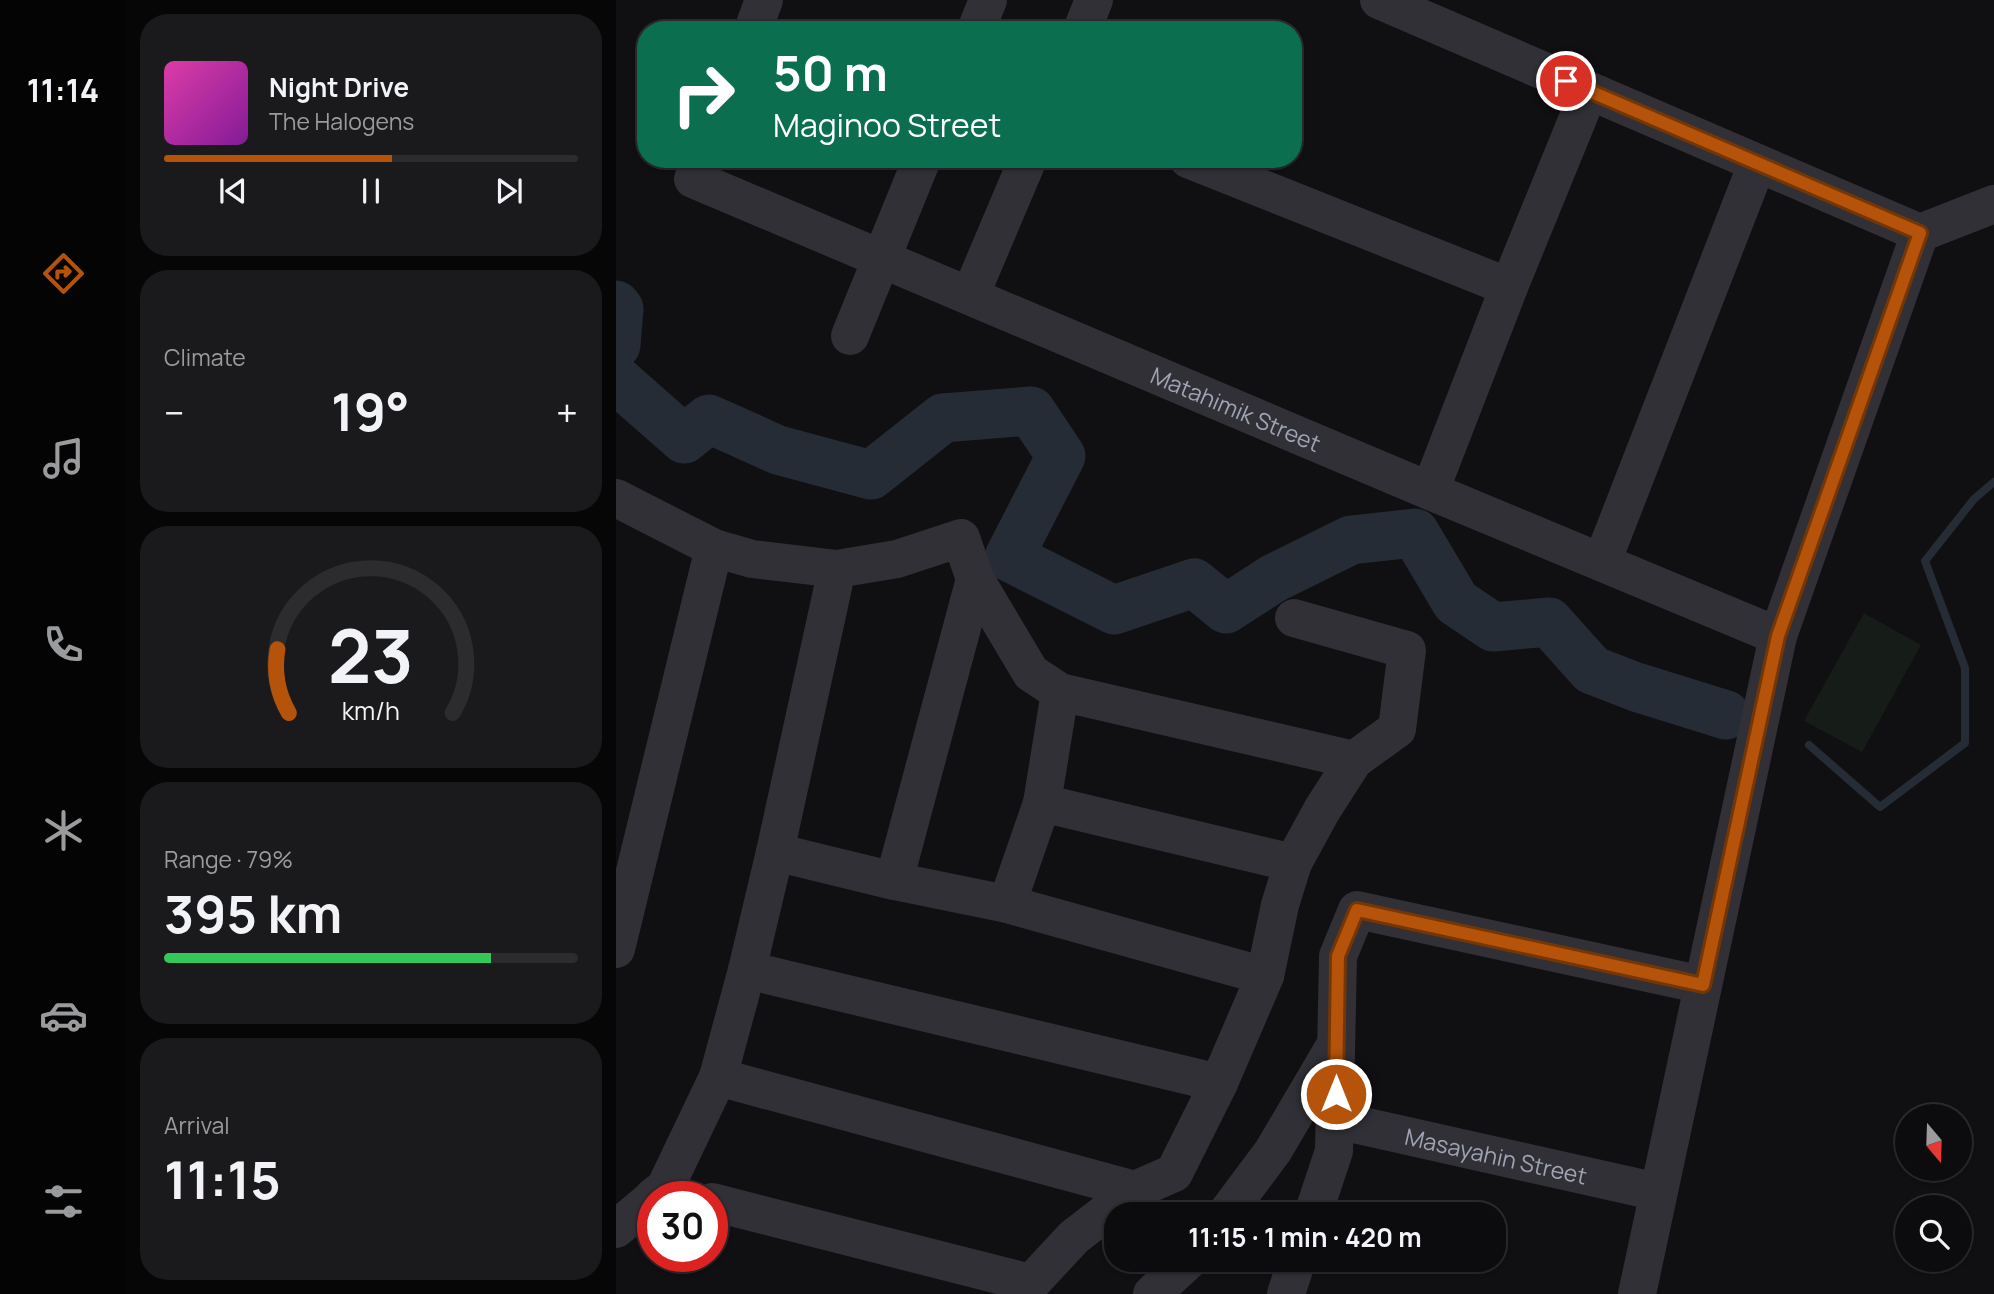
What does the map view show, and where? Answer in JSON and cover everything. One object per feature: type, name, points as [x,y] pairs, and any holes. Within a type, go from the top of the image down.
[{"type":"street","points":[[756,21],[764,0]]},
{"type":"street","points":[[980,21],[988,0]]},
{"type":"street","points":[[1086,21],[1094,0]]},
{"type":"street","points":[[1380,0],[1920,233],[1994,204]]},
{"type":"street","points":[[1430,491],[1589,91]]},
{"type":"street","points":[[1602,562],[1757,163]]},
{"type":"street","points":[[850,336],[918,168]]},
{"type":"street","points":[[970,296],[1024,168]]},
{"type":"street","points":[[1211,168],[1509,287]]},
{"type":"street","name":"Matahimik Street","points":[[697,169],[880,259],[1778,636]]},
{"type":"street","points":[[1637,1294],[1778,636],[1920,233]]},
{"type":"street","points":[[616,498],[714,548],[752,559],[837,569],[897,559],[961,538],[975,579],[1031,673],[1060,692],[1354,760]]},
{"type":"street","points":[[616,949],[714,548]]},
{"type":"street","points":[[673,1181],[718,1077],[747,970],[837,569]]},
{"type":"street","points":[[894,881],[975,579]]},
{"type":"street","points":[[728,1206],[1026,1289],[1074,1237],[1135,1190],[1174,1173],[1219,1083],[1265,976],[1280,905],[1293,863],[1354,760],[1397,729],[1407,650],[1294,618]]},
{"type":"street","points":[[1007,904],[1042,803],[1060,692]]},
{"type":"street","points":[[1042,803],[1293,863]]},
{"type":"street","points":[[775,852],[894,881],[1007,904],[1265,976]]},
{"type":"street","points":[[1317,1202],[1335,1151],[1338,956],[1357,910],[1703,985]]},
{"type":"street","points":[[747,970],[1219,1083]]},
{"type":"street","points":[[1235,1202],[1273,1152],[1337,1042]]},
{"type":"street","points":[[718,1077],[1135,1190]]},
{"type":"street","name":"Masayahin Street","points":[[1336,1120],[1658,1192]]},
{"type":"street","points":[[616,1229],[637,1215]]},
{"type":"street","points":[[1152,1294],[1176,1272]]},
{"type":"street","points":[[1286,1294],[1293,1272]]},
{"type":"shaded area","points":[[1864,613],[1921,645],[1862,752],[1804,721]]},
{"type":"waterway","points":[[616,305],[619,309],[616,345]]},
{"type":"waterway","points":[[616,379],[684,439],[709,419],[778,450],[871,475],[943,418],[1031,411],[1061,456],[1009,557],[1114,610],[1194,583],[1226,609],[1274,578],[1351,540],[1415,533],[1456,602],[1493,627],[1549,622],[1592,670],[1636,687],[1726,715]]},
{"type":"waterway","points":[[1809,745],[1880,807],[1965,743],[1965,668],[1925,561],[1974,499],[1994,482]]},
{"type":"route","points":[[1336,1094],[1338,956],[1357,910],[1703,985],[1778,636],[1920,233],[1566,81]]}]
